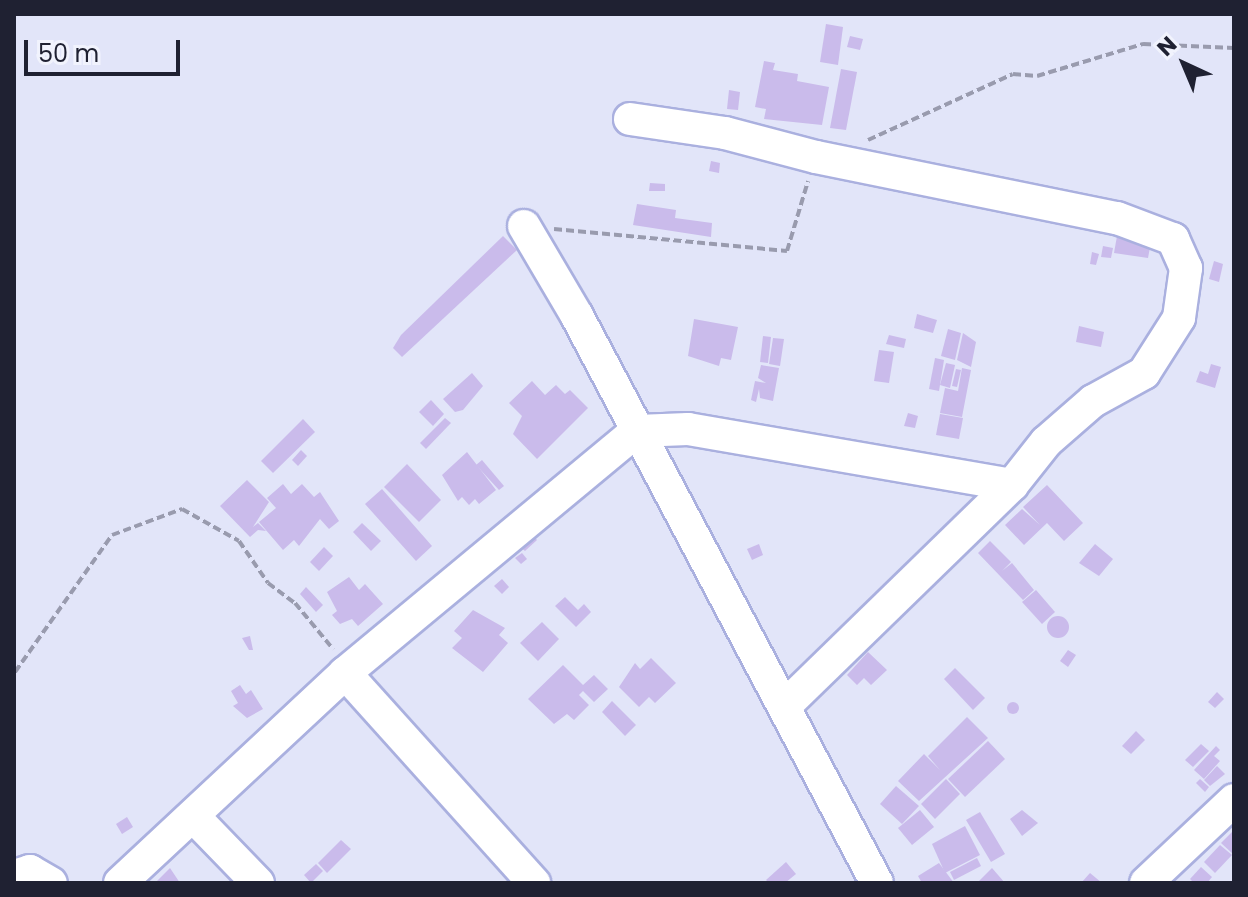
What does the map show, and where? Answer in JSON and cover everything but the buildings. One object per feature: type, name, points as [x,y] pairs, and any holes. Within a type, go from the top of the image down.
[{"type":"street","points":[[630,119],[725,133],[816,157],[1117,218],[1173,239],[1186,268],[1179,318],[1144,373],[1093,401],[1046,442],[1012,485],[785,706]]},
{"type":"street","points":[[524,226],[785,706],[877,883]]},
{"type":"street","points":[[120,883],[345,673],[637,431],[688,429],[1012,485]]},
{"type":"street","points":[[345,673],[534,883]]},
{"type":"street","points":[[1146,883],[1234,800]]},
{"type":"street","points":[[194,817],[258,883]]},
{"type":"street","points":[[14,876],[30,871],[51,883]]},
{"type":"path","points":[[14,673],[112,535],[182,509],[239,541],[268,583],[295,603],[337,653],[345,673]]}]
